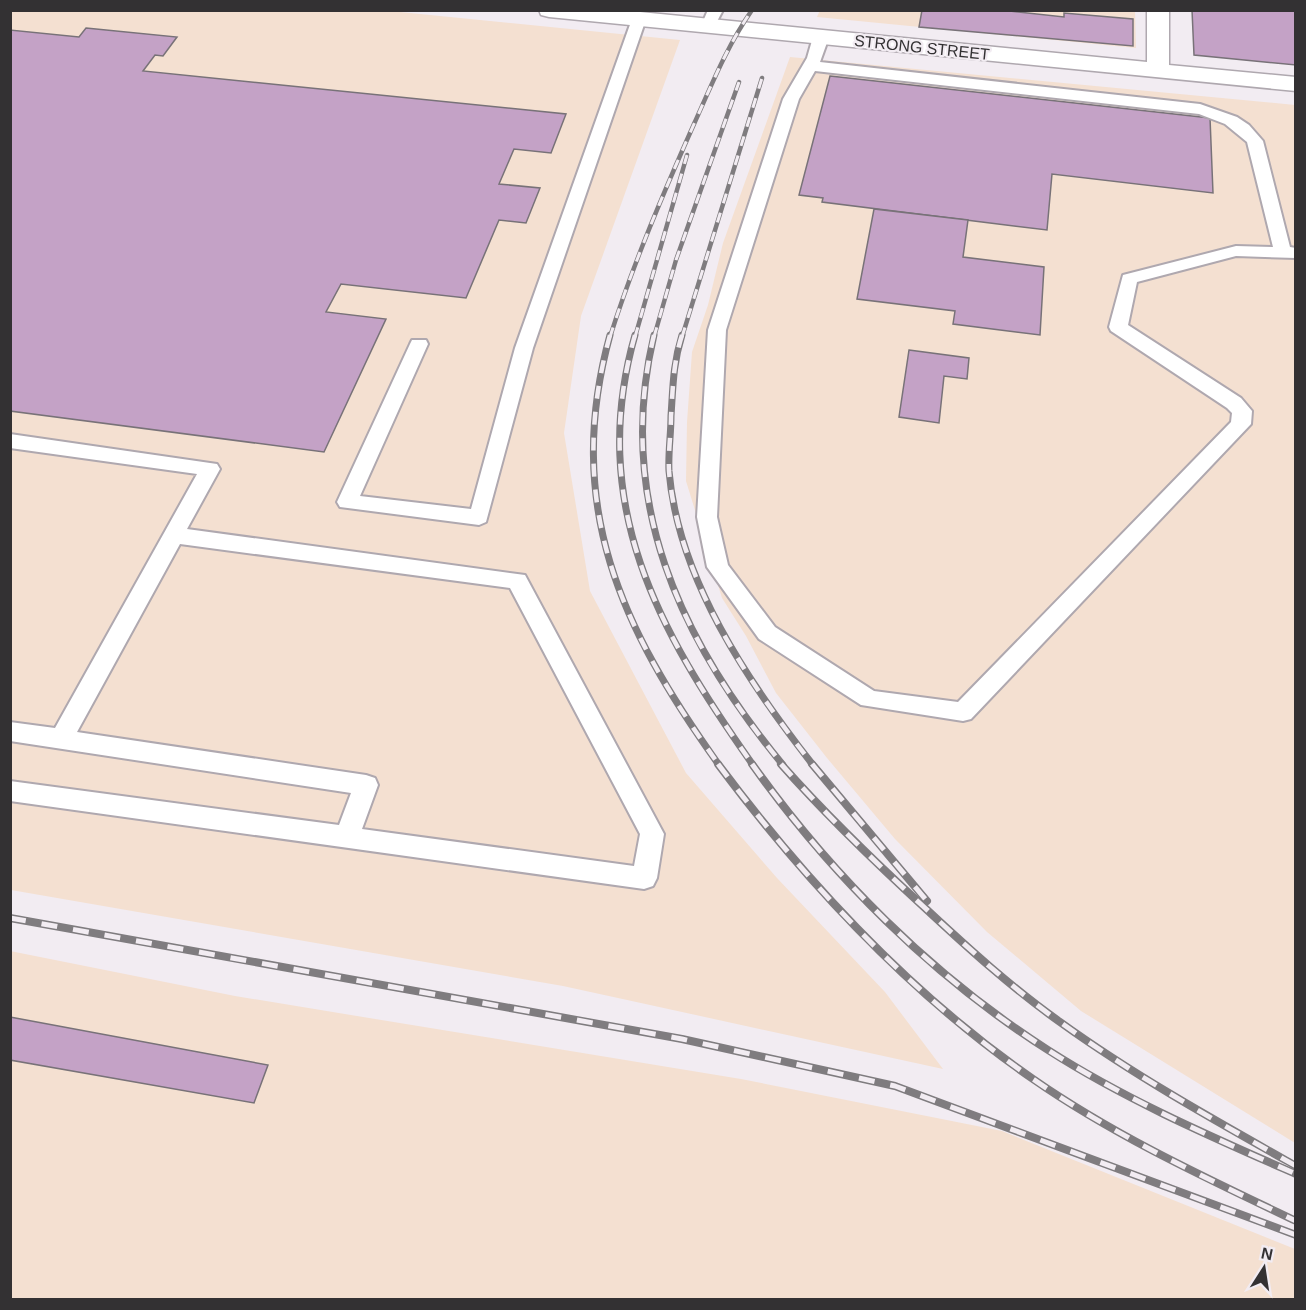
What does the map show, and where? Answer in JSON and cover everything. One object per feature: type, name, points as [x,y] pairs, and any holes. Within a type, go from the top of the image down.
[{"type":"street","name":"STRONG STREET","points":[[549,10],[639,19],[712,18],[821,37],[1296,84]]},
{"type":"street","points":[[1158,10],[1158,71]]},
{"type":"lane","points":[[419,344],[347,502],[479,517],[524,348],[639,19]]},
{"type":"lane","points":[[810,66],[1200,109],[1225,115],[1247,130],[1255,141],[1290,253],[1236,251],[1129,279],[1118,327],[1234,403],[1242,411],[1241,424],[963,712],[869,699],[767,633],[718,567],[707,517],[717,330],[791,99],[810,66],[821,37]]},
{"type":"lane","points":[[10,441],[210,469],[61,739]]},
{"type":"lane","points":[[10,790],[644,878],[652,834],[517,581],[173,535]]},
{"type":"lane","points":[[10,731],[366,785],[346,837]]},
{"type":"shaded area","points":[[380,10],[680,40],[581,316],[564,433],[590,591],[686,773],[777,878],[885,992],[943,1069],[563,986],[11,890],[10,11]]},
{"type":"shaded area","points":[[820,10],[1135,11],[1136,48],[817,17]]},
{"type":"shaded area","points":[[790,57],[1295,105],[1295,1143],[1081,1011],[987,932],[895,839],[827,758],[776,693],[746,636],[722,598],[686,481],[692,352],[708,305],[723,243]]},
{"type":"shaded area","points":[[10,951],[235,996],[741,1079],[1002,1131],[1295,1249],[1295,1299],[11,1299]]},
{"type":"building","points":[[922,10],[1001,10],[1064,17],[1064,13],[1133,19],[1133,46],[919,27]]},
{"type":"building","points":[[1192,10],[1296,10],[1296,65],[1194,55]]},
{"type":"building","points":[[86,28],[177,37],[163,56],[155,55],[143,71],[566,114],[551,153],[514,149],[499,184],[540,188],[526,223],[499,220],[466,298],[341,284],[326,312],[386,319],[324,452],[10,411],[10,30],[79,37]]},
{"type":"building","points":[[830,76],[1210,118],[1213,193],[1052,174],[1047,230],[822,202],[823,198],[799,195]]},
{"type":"building","points":[[874,209],[968,220],[963,257],[1044,267],[1040,335],[953,324],[955,311],[857,299]]},
{"type":"building","points":[[909,350],[969,358],[967,379],[944,376],[939,423],[899,417]]},
{"type":"building","points":[[10,1017],[268,1065],[254,1103],[10,1060]]},
{"type":"railway","points":[[610,337],[639,256],[682,150],[720,66],[752,10]]},
{"type":"railway","points":[[682,337],[762,78]]},
{"type":"railway","points":[[654,337],[676,260],[739,82]]},
{"type":"railway","points":[[635,337],[687,155]]},
{"type":"railway","points":[[610,335],[597,397],[593,455],[598,510],[610,563],[629,614],[654,664],[684,714],[719,765]]},
{"type":"railway","points":[[635,335],[622,397],[620,455],[626,510],[640,563],[661,615],[688,665],[753,765]]},
{"type":"railway","points":[[654,335],[644,396],[643,454],[650,510],[665,565],[686,617],[713,668],[746,717],[783,765]]},
{"type":"railway","points":[[682,335],[674,375],[669,471],[675,511],[686,551],[701,590],[741,664],[813,765]]},
{"type":"railway","points":[[718,764],[824,894],[903,973],[944,1011],[988,1046],[1064,1100],[1129,1138],[1296,1221]]},
{"type":"railway","points":[[752,764],[815,845],[886,921],[964,990],[1005,1021],[1048,1050],[1108,1085],[1201,1132],[1296,1174]]},
{"type":"railway","points":[[781,764],[833,820],[888,873],[974,953],[1025,995],[1088,1042],[1206,1115],[1296,1166]]},
{"type":"railway","points":[[812,764],[927,901]]},
{"type":"railway","points":[[10,918],[682,1039],[895,1086],[1296,1235]]}]
